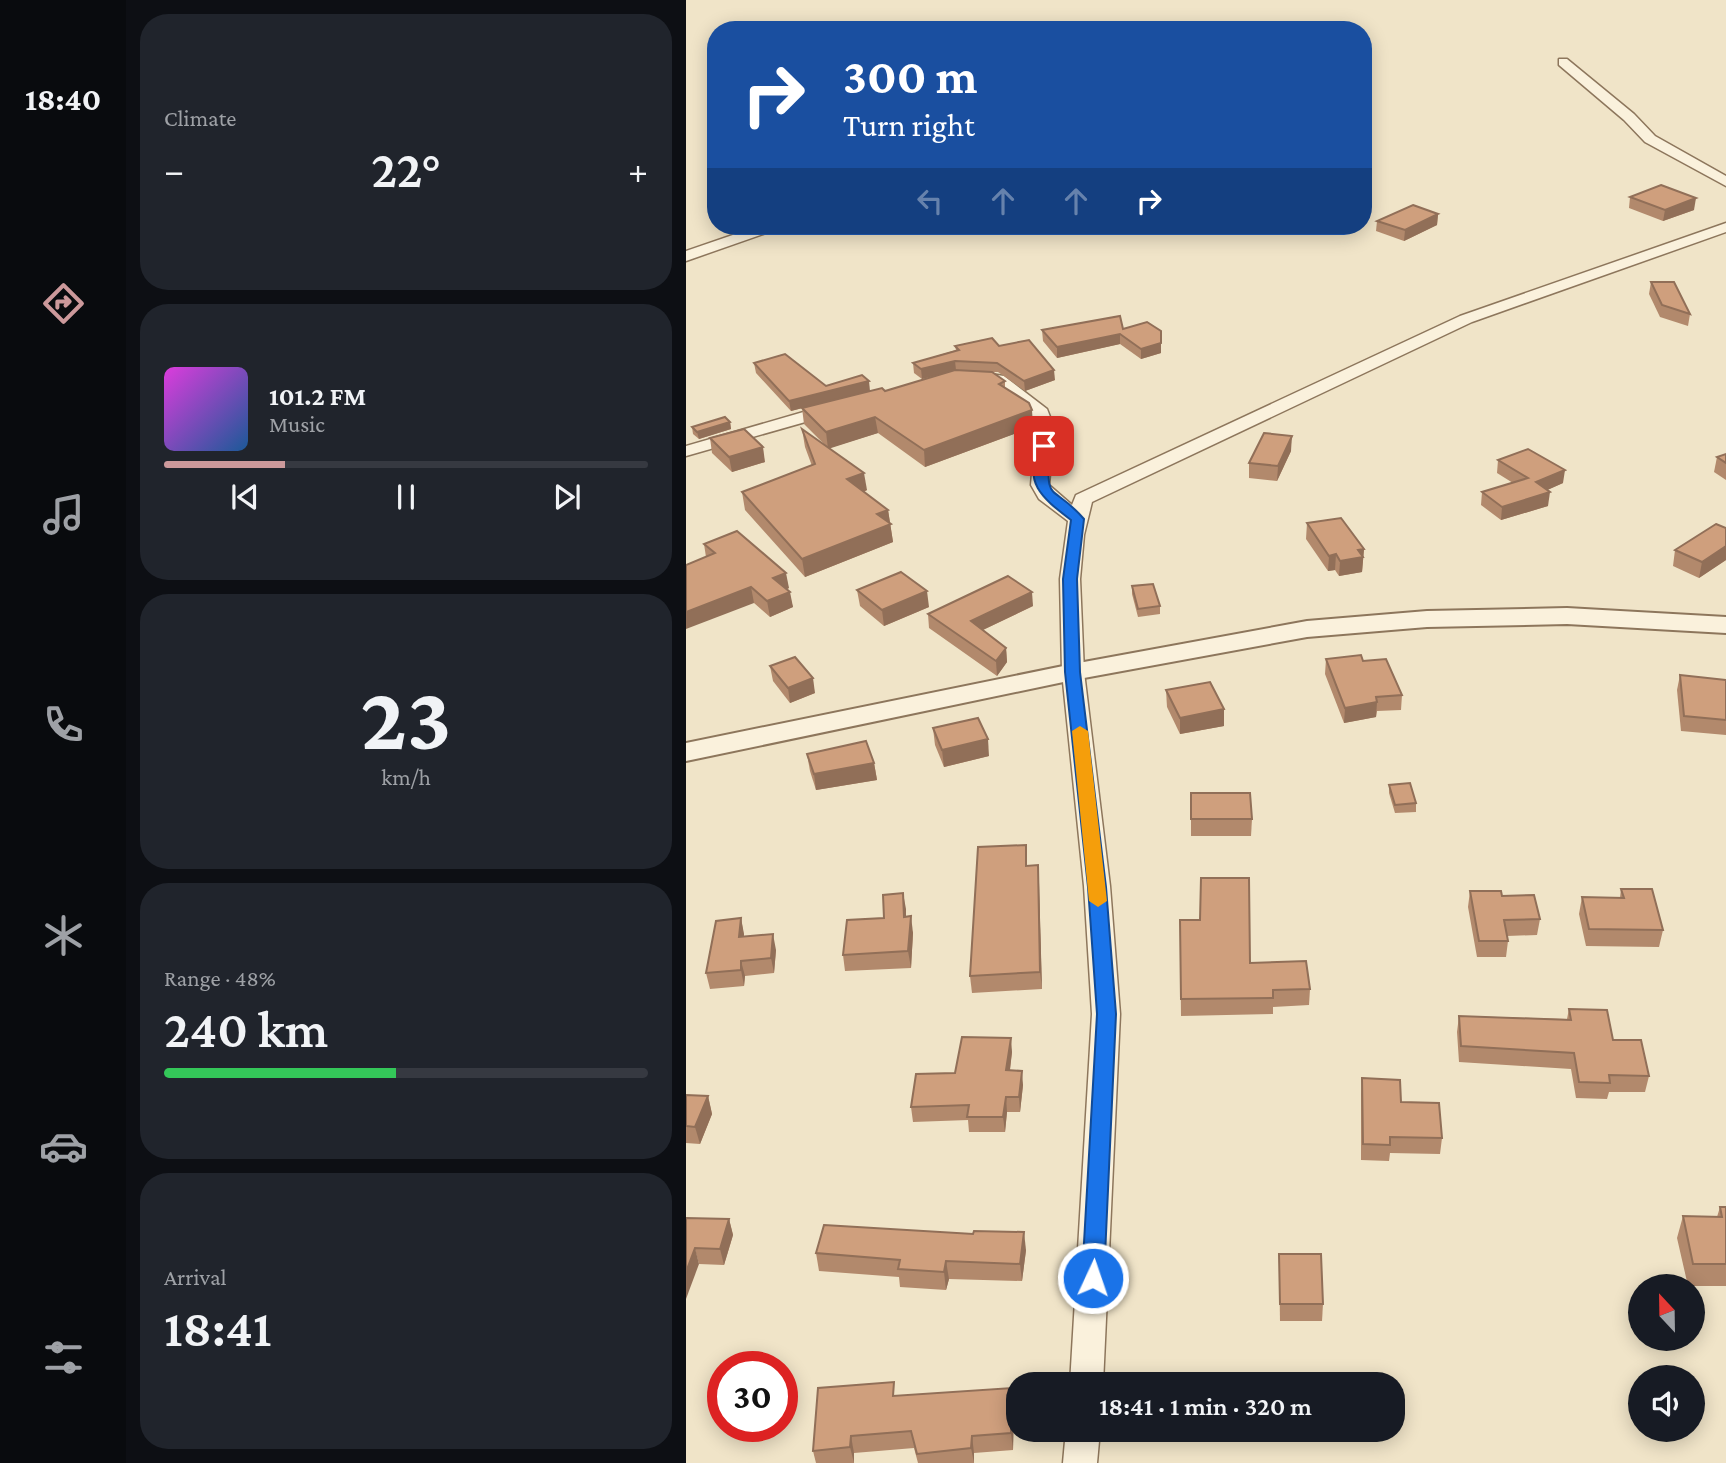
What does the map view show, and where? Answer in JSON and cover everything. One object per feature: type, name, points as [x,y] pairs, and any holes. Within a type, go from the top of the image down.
[{"type":"street","points":[[1563,62],[1629,117],[1650,139],[1726,183]]},
{"type":"street","points":[[1087,1372],[1106,1014],[1097,887],[1073,672],[1070,579],[1083,499],[1101,488],[1454,325],[1726,227]]},
{"type":"street","points":[[686,257],[742,235]]},
{"type":"street","points":[[956,379],[998,380],[1038,410],[1045,427],[1040,485],[1046,495],[1078,519]]},
{"type":"street","points":[[686,451],[852,404]]},
{"type":"street","points":[[686,752],[1073,672],[1307,629],[1427,619],[1567,616],[1726,625]]},
{"type":"street","points":[[1080,1463],[1082,1442]]},
{"type":"building","points":[[1661,185],[1696,198],[1665,210],[1630,197]]},
{"type":"building","points":[[1413,205],[1438,214],[1405,230],[1377,221]]},
{"type":"building","points":[[1651,282],[1674,282],[1690,314],[1662,305]]},
{"type":"building","points":[[1120,316],[1123,329],[1147,322],[1161,331],[1161,343],[1141,349],[1120,334],[1057,347],[1042,330]]},
{"type":"building","points":[[992,338],[999,346],[1029,340],[1054,370],[1024,381],[997,363],[955,361],[921,369],[913,363],[959,350],[955,346]]},
{"type":"building","points":[[785,354],[826,386],[862,375],[869,381],[789,401],[754,363]]},
{"type":"building","points":[[955,370],[992,372],[1005,381],[999,384],[1029,403],[1032,410],[924,450],[875,417],[826,432],[802,408],[882,388],[885,391]]},
{"type":"building","points":[[725,417],[730,422],[697,432],[692,427]]},
{"type":"building","points":[[744,429],[763,447],[729,457],[710,438]]},
{"type":"building","points":[[802,429],[864,473],[847,479],[888,510],[877,514],[891,524],[802,559],[742,492],[815,464]]},
{"type":"building","points":[[1264,433],[1292,436],[1278,466],[1249,463]]},
{"type":"building","points":[[1528,449],[1565,470],[1536,482],[1550,492],[1502,507],[1482,492],[1528,478],[1498,460]]},
{"type":"building","points":[[1726,454],[1726,463],[1717,457]]},
{"type":"building","points":[[1341,518],[1364,549],[1358,550],[1363,557],[1340,561],[1336,554],[1329,556],[1307,523]]},
{"type":"building","points":[[1716,524],[1726,528],[1726,546],[1702,562],[1675,550]]},
{"type":"building","points":[[737,531],[786,573],[773,578],[790,592],[767,601],[751,587],[686,612],[686,565],[715,553],[704,544]]},
{"type":"building","points":[[901,572],[927,591],[882,610],[857,590]]},
{"type":"building","points":[[1008,576],[1032,592],[971,621],[1006,648],[996,661],[928,614]]},
{"type":"building","points":[[1153,584],[1160,606],[1138,609],[1132,586]]},
{"type":"building","points":[[1361,655],[1363,661],[1386,659],[1402,695],[1376,697],[1377,702],[1345,708],[1326,659]]},
{"type":"building","points":[[795,657],[813,678],[788,688],[770,666]]},
{"type":"building","points":[[1680,675],[1726,680],[1726,720],[1684,716]]},
{"type":"building","points":[[1210,682],[1224,709],[1180,718],[1166,690]]},
{"type":"building","points":[[978,718],[988,739],[942,750],[933,728]]},
{"type":"building","points":[[866,741],[874,763],[814,774],[807,754]]},
{"type":"building","points":[[1410,783],[1416,803],[1395,805],[1389,785]]},
{"type":"building","points":[[1191,793],[1250,793],[1252,819],[1191,819]]},
{"type":"building","points":[[1026,845],[1026,866],[1038,865],[1040,972],[970,976],[978,847]]},
{"type":"building","points":[[1201,878],[1249,878],[1250,963],[1306,961],[1310,989],[1273,990],[1273,998],[1181,999],[1180,920],[1200,920]]},
{"type":"building","points":[[1621,889],[1652,889],[1663,930],[1589,929],[1582,897],[1624,898]]},
{"type":"building","points":[[1470,891],[1501,891],[1502,896],[1534,895],[1540,919],[1504,920],[1508,941],[1479,941]]},
{"type":"building","points":[[903,893],[904,917],[911,916],[908,951],[843,955],[847,920],[884,918],[883,895]]},
{"type":"building","points":[[741,918],[739,937],[773,934],[771,958],[741,961],[741,970],[706,973],[716,921]]},
{"type":"building","points":[[1569,1009],[1607,1010],[1613,1040],[1641,1040],[1649,1076],[1609,1075],[1610,1083],[1579,1082],[1574,1053],[1461,1046],[1459,1016],[1571,1020]]},
{"type":"building","points":[[962,1037],[1011,1038],[1006,1070],[1022,1071],[1019,1097],[1006,1097],[1003,1117],[967,1117],[969,1105],[911,1107],[916,1074],[955,1073]]},
{"type":"building","points":[[1362,1078],[1400,1080],[1401,1102],[1439,1103],[1442,1138],[1390,1137],[1390,1145],[1363,1144]]},
{"type":"building","points":[[686,1095],[708,1096],[695,1127],[686,1126]]},
{"type":"building","points":[[1720,1207],[1726,1207],[1726,1264],[1693,1264],[1683,1216],[1722,1217]]},
{"type":"building","points":[[686,1218],[729,1219],[720,1249],[695,1248],[686,1272]]},
{"type":"building","points":[[824,1225],[973,1234],[974,1231],[1024,1232],[1020,1264],[946,1261],[944,1272],[898,1269],[900,1260],[816,1253]]},
{"type":"building","points":[[1279,1254],[1321,1254],[1323,1304],[1280,1304]]},
{"type":"building","points":[[894,1382],[893,1396],[1006,1388],[1006,1433],[972,1436],[971,1448],[917,1454],[911,1431],[851,1436],[850,1447],[813,1451],[818,1388]]},
{"type":"slow traffic","points":[[1080,731],[1098,901]]},
{"type":"route","points":[[1044,446],[1040,485],[1046,495],[1078,519],[1070,579],[1073,672],[1097,887],[1106,1014],[1093,1278]]}]
